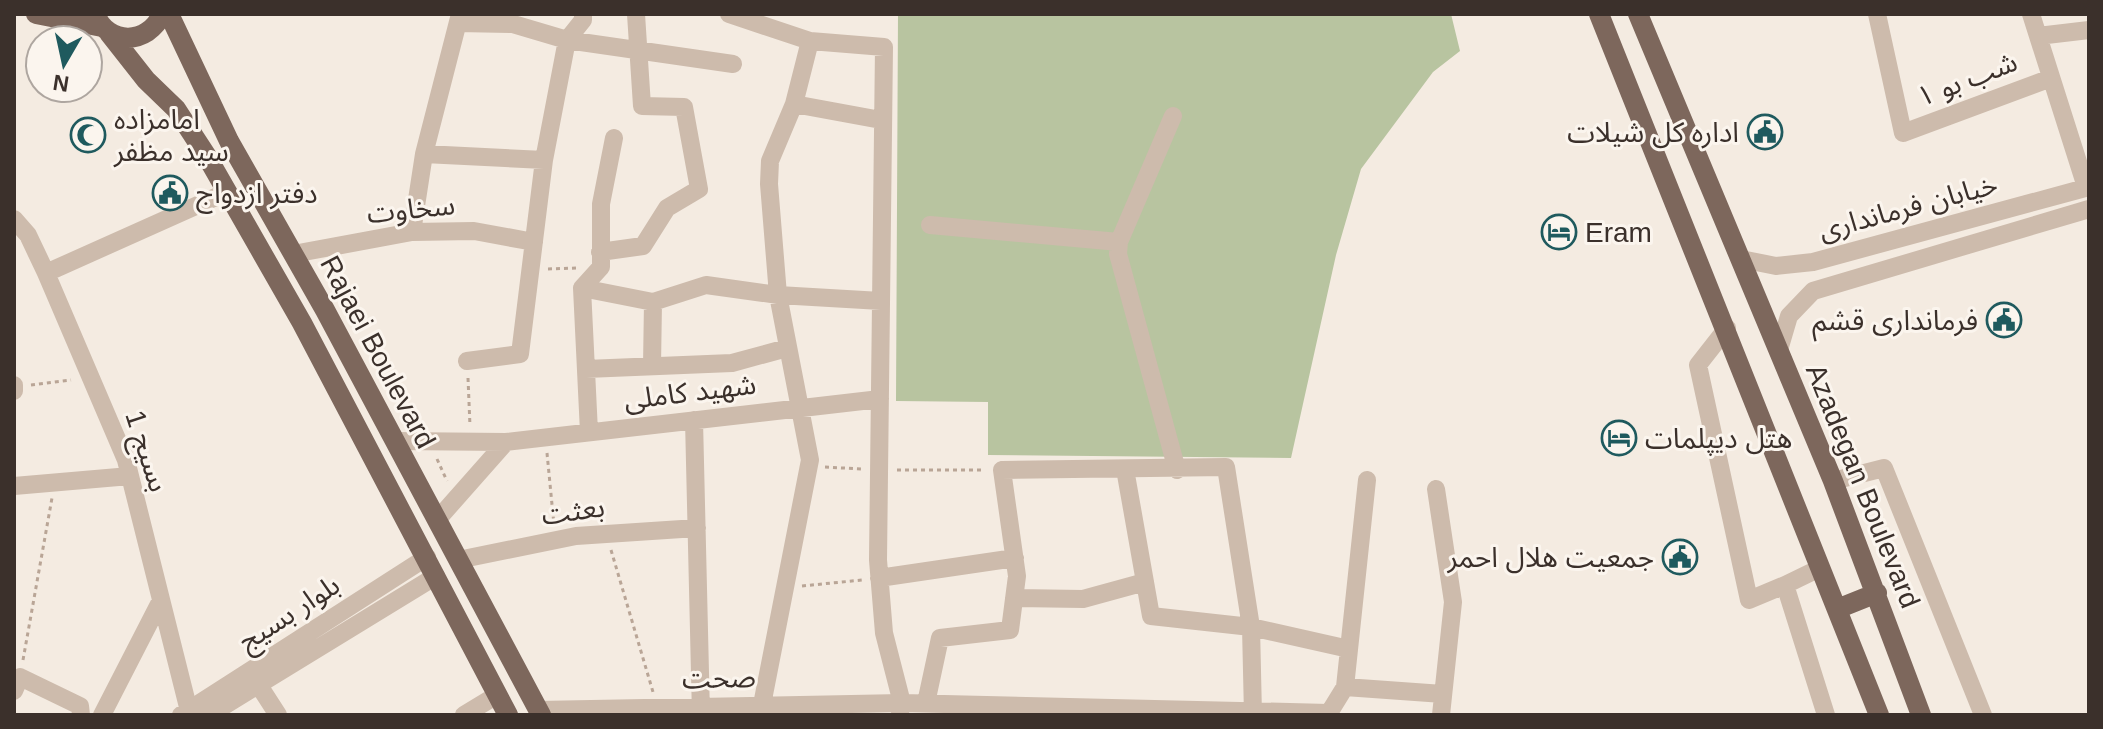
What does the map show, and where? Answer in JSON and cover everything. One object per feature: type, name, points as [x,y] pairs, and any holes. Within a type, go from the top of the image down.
[{"type":"main road","points":[[36,14],[96,24]]},
{"type":"main road","points":[[104,26],[136,38],[153,29],[162,14]]},
{"type":"main road","name":"Rajaei Boulevard","points":[[169,14],[229,141],[395,441],[539,712]]},
{"type":"main road","points":[[1599,14],[1879,715]]},
{"type":"main road","name":"Azadegan Boulevard","points":[[1638,14],[1833,481],[1921,715]]},
{"type":"main road","name":"Rajaei Boulevard","points":[[104,28],[146,80],[176,109],[227,192],[431,566],[508,715]]},
{"type":"main road","points":[[1837,609],[1877,593]]},
{"type":"street","points":[[467,361],[520,354],[544,160],[567,40],[583,20],[583,14]]},
{"type":"street","points":[[600,260],[643,246],[667,208],[699,189],[684,107],[642,106],[636,14]]},
{"type":"street","points":[[729,14],[770,20],[810,41],[884,47],[879,578],[884,633],[901,709]]},
{"type":"street","points":[[2031,14],[2088,187]]},
{"type":"street","points":[[412,232],[424,154],[459,18],[513,24],[567,40],[733,64]]},
{"type":"street","name":"شب بو ۱","points":[[1877,18],[1903,133],[2051,78]]},
{"type":"street","points":[[2038,36],[2089,30]]},
{"type":"street","points":[[761,710],[809,466],[778,295],[770,161],[794,104],[810,41]]},
{"type":"street","points":[[794,104],[881,120]]},
{"type":"street","points":[[1173,116],[1119,242],[1118,254],[1177,470]]},
{"type":"street","points":[[589,432],[582,288],[600,260],[601,204],[614,138]]},
{"type":"street","points":[[424,154],[544,160]]},
{"type":"street","name":"خیابان فرمانداری","points":[[1741,259],[1776,266],[1813,262],[2088,187]]},
{"type":"street","points":[[46,273],[227,192]]},
{"type":"street","points":[[1779,350],[1789,316],[1813,291],[2089,209]]},
{"type":"street","name":"بسیج 1","points":[[14,219],[28,235],[46,273],[130,476],[186,713]]},
{"type":"street","points":[[930,225],[1119,242]]},
{"type":"street","name":"سخاوت","points":[[293,254],[412,232],[474,231],[534,242]]},
{"type":"street","points":[[582,288],[653,302],[706,285],[778,295],[881,301]]},
{"type":"street","points":[[652,366],[653,302]]},
{"type":"street","points":[[1727,328],[1698,365],[1749,600],[1820,568]]},
{"type":"street","points":[[586,369],[732,363],[787,348]]},
{"type":"street","name":"شهید کاملی","points":[[395,441],[506,442],[880,399]]},
{"type":"street","points":[[694,420],[701,711]]},
{"type":"street","points":[[437,520],[506,442]]},
{"type":"street","points":[[926,703],[940,638],[1010,630],[1017,576],[1002,470],[1226,467],[1251,627],[1253,714]]},
{"type":"street","points":[[1833,481],[1884,468],[1983,715]]},
{"type":"street","points":[[1125,469],[1151,616],[1251,627],[1349,649]]},
{"type":"street","points":[[14,486],[130,476]]},
{"type":"street","points":[[1367,480],[1345,687],[1443,694]]},
{"type":"street","points":[[1436,489],[1453,602],[1441,715]]},
{"type":"street","name":"بعثت","points":[[458,560],[556,540],[697,528]]},
{"type":"street","points":[[879,578],[1015,558]]},
{"type":"street","name":"بلوار بسیج","points":[[209,715],[431,566]]},
{"type":"street","name":"بلوار بسیج","points":[[186,713],[431,566]]},
{"type":"street","points":[[1014,598],[1083,599],[1145,582]]},
{"type":"street","points":[[1785,585],[1826,715]]},
{"type":"street","points":[[102,715],[159,604]]},
{"type":"street","points":[[17,684],[80,706],[81,715]]},
{"type":"street","points":[[258,684],[278,715]]},
{"type":"street","name":"صحت","points":[[539,712],[658,707],[701,711],[901,709],[926,703],[1056,711],[1329,713],[1345,687]]},
{"type":"street","points":[[464,715],[497,695]]},
{"type":"path","points":[[530,269],[600,260]]},
{"type":"path","points":[[467,361],[470,442]]},
{"type":"path","points":[[14,388],[91,378]]},
{"type":"path","points":[[545,437],[556,540]]},
{"type":"path","points":[[428,441],[456,499]]},
{"type":"path","points":[[809,466],[880,470],[1002,470]]},
{"type":"path","points":[[17,684],[54,483]]},
{"type":"path","points":[[606,534],[658,707]]},
{"type":"path","points":[[786,587],[879,578]]},
{"type":"green space","points":[[898,14],[1451,14],[1460,51],[1433,72],[1361,169],[1336,255],[1291,458],[988,455],[988,402],[896,401]]},
{"type":"place","name":"اداره کل شیلات","points":[[1765,132]]},
{"type":"place","name":"امامزاده سید مظفر","points":[[88,135]]},
{"type":"place","name":"دفتر ازدواج","points":[[170,193]]},
{"type":"place","name":"Eram","points":[[1559,232]]},
{"type":"place","name":"فرمانداری قشم","points":[[2004,320]]},
{"type":"place","name":"هتل دیپلمات","points":[[1619,438]]},
{"type":"place","name":"جمعیت هلال احمر","points":[[1680,557]]}]
